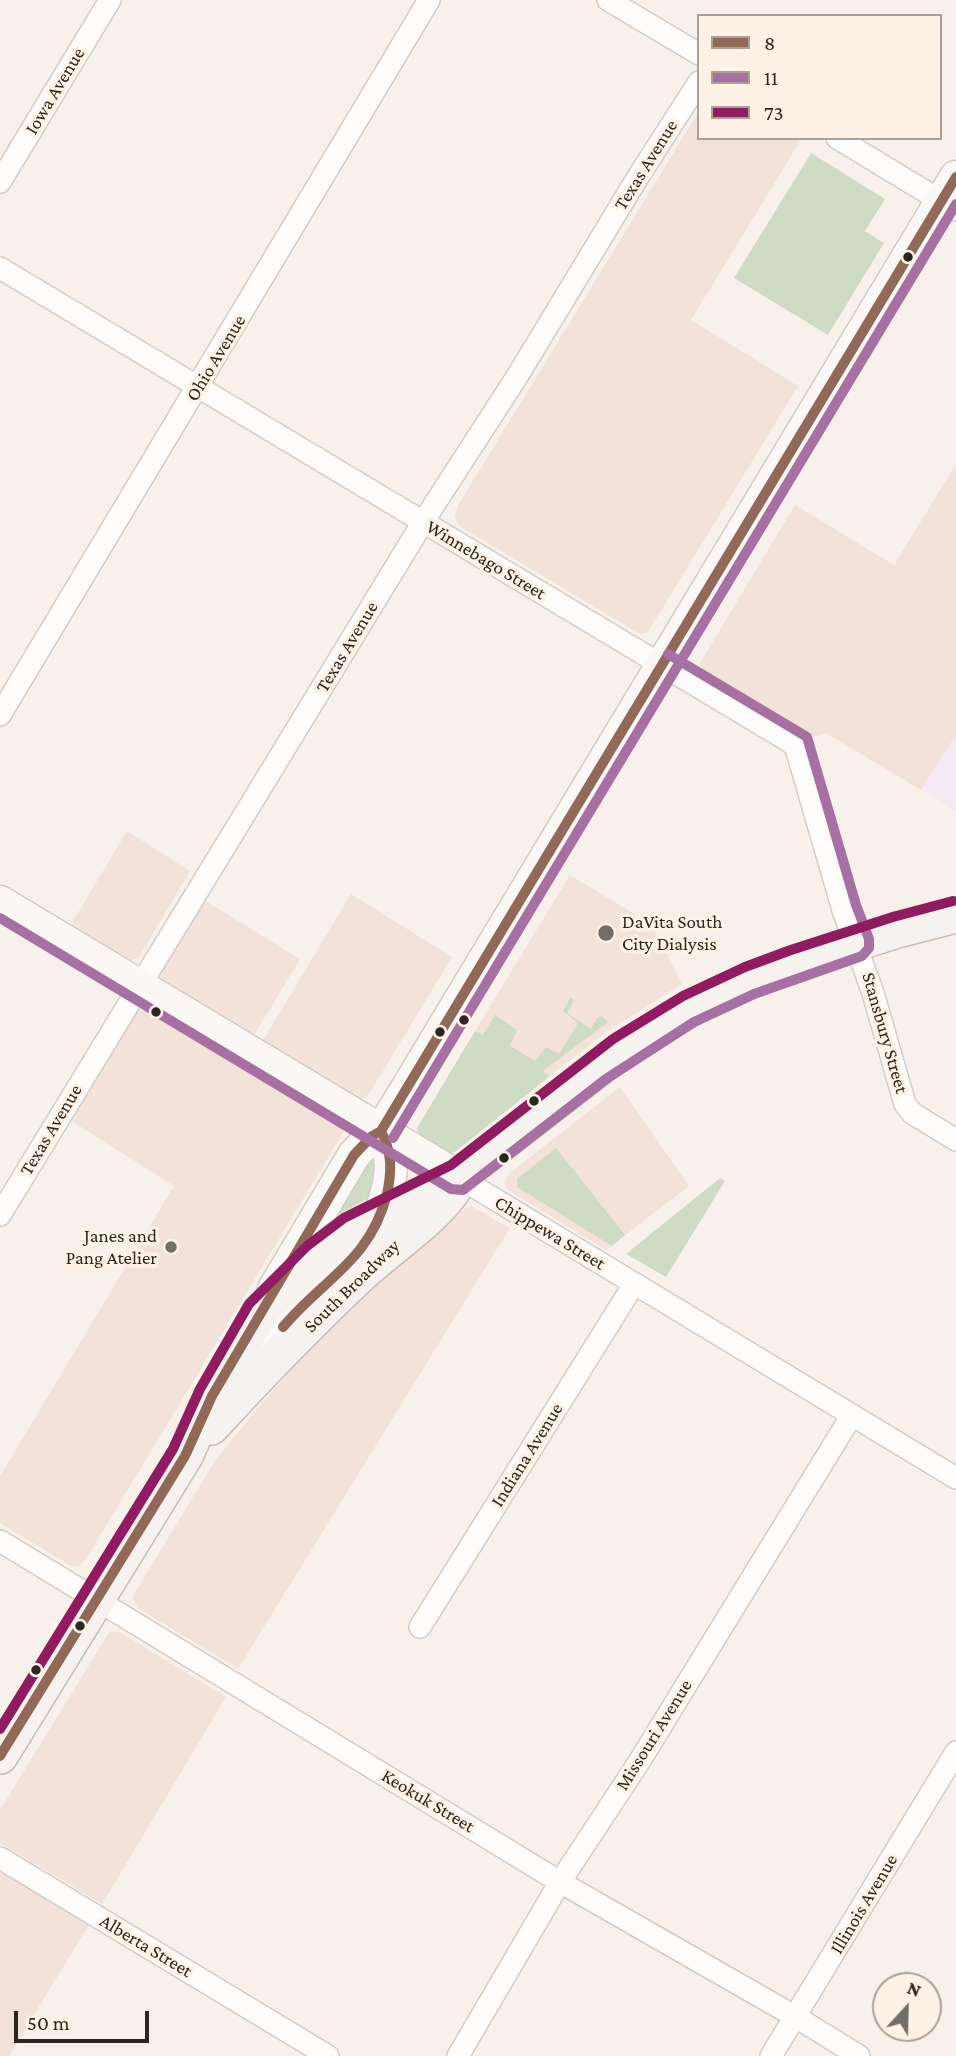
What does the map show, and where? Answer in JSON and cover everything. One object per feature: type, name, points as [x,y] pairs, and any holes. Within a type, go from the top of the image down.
[{"type":"main road","points":[[261,1311],[354,1155],[372,1136],[381,1131],[662,666],[951,196]]},
{"type":"main road","name":"Chippewa Street","points":[[0,902],[458,1177]]},
{"type":"main road","name":"South Broadway","points":[[0,1756],[185,1456],[212,1396],[261,1311],[293,1277],[335,1240],[380,1214],[458,1177],[622,1050],[680,1014],[751,980],[856,943],[956,915]]},
{"type":"main road","points":[[260,1374],[277,1335],[292,1316],[360,1251],[375,1229],[392,1161],[389,1145],[381,1131]]},
{"type":"main road","name":"South Broadway","points":[[185,1456],[260,1374],[357,1278],[441,1206],[458,1177]]},
{"type":"street","name":"Iowa Avenue","points":[[0,182],[110,0]]},
{"type":"street","name":"Ohio Avenue","points":[[0,715],[429,0]]},
{"type":"street","points":[[608,0],[697,53]]},
{"type":"street","name":"Texas Avenue","points":[[0,1215],[424,522],[697,85]]},
{"type":"street","points":[[841,140],[951,196]]},
{"type":"street","name":"Winnebago Street","points":[[0,268],[795,745],[843,910],[856,943]]},
{"type":"street","name":"Stansbury Street","points":[[856,943],[905,1104],[912,1113],[956,1140]]},
{"type":"street","name":"Chippewa Street","points":[[458,1177],[956,1478]]},
{"type":"street","name":"Indiana Avenue","points":[[419,1627],[634,1284]]},
{"type":"street","name":"Missouri Avenue","points":[[458,2056],[560,1882],[639,1762],[852,1415]]},
{"type":"street","name":"Keokuk Street","points":[[0,1541],[560,1882],[859,2056]]},
{"type":"street","name":"Illinois Avenue","points":[[771,2056],[956,1752]]},
{"type":"street","name":"Alberta Street","points":[[0,1858],[328,2056]]},
{"type":"shaded area","points":[[697,114],[697,140],[801,140],[691,320],[798,386],[648,632],[640,634],[459,526],[455,517],[457,507]]},
{"type":"shaded area","points":[[956,464],[956,735],[921,790],[826,733],[813,737],[704,672],[700,663],[795,505],[894,565]]},
{"type":"shaded area","points":[[956,735],[956,811],[921,790]]},
{"type":"shaded area","points":[[127,831],[190,871],[139,957],[131,961],[70,926]]},
{"type":"shaded area","points":[[570,875],[651,924],[682,984],[609,1030],[550,1076],[475,1031]]},
{"type":"shaded area","points":[[351,894],[452,957],[369,1094],[362,1099],[355,1098],[262,1042]]},
{"type":"shaded area","points":[[204,900],[300,959],[253,1037],[166,984],[161,978],[163,969]]},
{"type":"shaded area","points":[[143,1009],[151,1010],[338,1122],[344,1131],[86,1559],[79,1566],[71,1566],[0,1523],[0,1476],[174,1186],[70,1120],[136,1013]]},
{"type":"shaded area","points":[[620,1087],[689,1186],[606,1250],[508,1190],[504,1182],[510,1173]]},
{"type":"shaded area","points":[[471,1206],[510,1228],[238,1669],[138,1608],[133,1599],[134,1594],[215,1461],[255,1411],[303,1356],[400,1261]]},
{"type":"shaded area","points":[[110,1631],[121,1633],[226,1697],[102,1904],[0,1843],[0,1810]]},
{"type":"shaded area","points":[[0,1869],[90,1923],[9,2056],[0,2056]]},
{"type":"green space","points":[[811,153],[885,199],[865,231],[884,243],[828,335],[734,278]]},
{"type":"green space","points":[[571,997],[574,1000],[567,1013],[591,1029],[598,1017],[602,1016],[608,1022],[543,1071],[550,1076],[455,1152],[447,1154],[419,1135],[417,1128],[475,1031],[483,1035],[495,1015],[517,1030],[510,1046],[535,1061],[546,1047],[559,1054],[578,1023],[563,1011]]},
{"type":"green space","points":[[556,1148],[625,1235],[612,1246],[517,1187],[517,1179]]},
{"type":"green space","points":[[369,1149],[381,1152],[373,1196],[336,1216]]},
{"type":"green space","points":[[720,1178],[725,1181],[666,1277],[626,1254]]},
{"type":"transit line","name":"8","points":[[0,1756],[185,1456],[212,1396],[354,1155],[372,1136],[381,1131],[956,177]]},
{"type":"transit line","name":"11","points":[[393,1138],[956,204]]},
{"type":"transit line","name":"11","points":[[0,918],[451,1189],[463,1190],[606,1079],[694,1022],[754,994],[862,956],[869,948],[869,939],[856,905],[807,737],[668,654]]},
{"type":"transit line","name":"73","points":[[0,1729],[173,1449],[200,1389],[249,1304],[307,1246],[344,1218],[451,1165],[613,1039],[683,996],[745,967],[791,950],[953,901]]},
{"type":"transit line","name":"8","points":[[283,1327],[357,1253],[379,1217],[390,1177],[389,1154],[381,1131]]},
{"type":"place","name":"DaVita South City Dialysis","points":[[606,933]]},
{"type":"place","name":"Janes and Pang Atelier","points":[[171,1247]]}]
